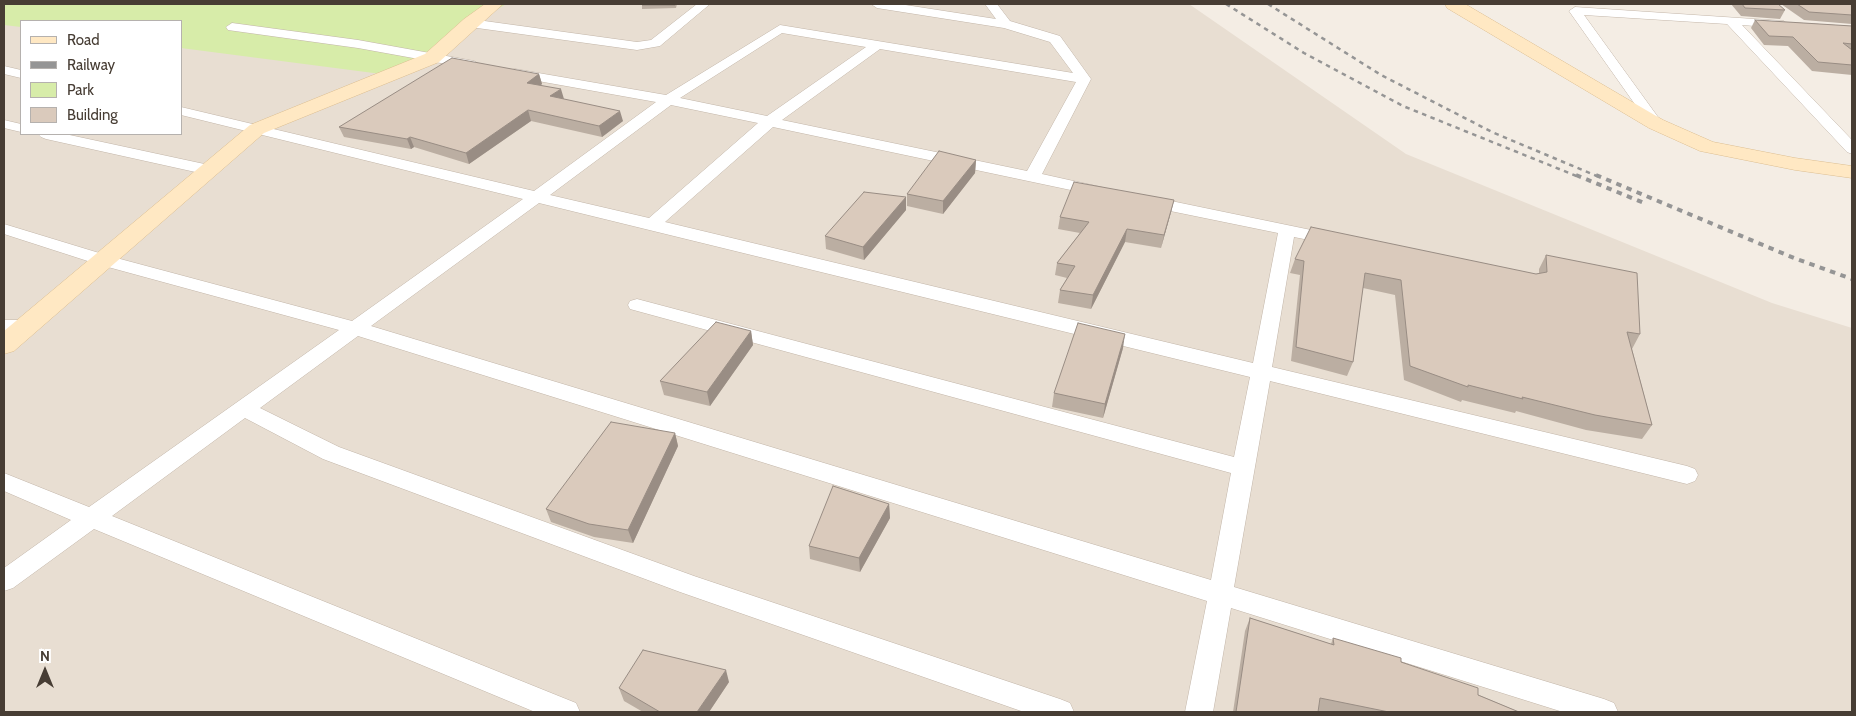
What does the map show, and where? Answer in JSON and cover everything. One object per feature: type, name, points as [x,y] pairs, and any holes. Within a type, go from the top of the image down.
[{"type":"main road","points":[[4,345],[257,129],[432,58],[495,4]]},
{"type":"main road","points":[[1453,4],[1656,124],[1706,147],[1795,164],[1852,172]]},
{"type":"street","points":[[470,24],[637,46],[655,43],[704,4]]},
{"type":"street","points":[[877,4],[1006,24],[1055,39],[1084,79]]},
{"type":"street","points":[[990,4],[1006,24]]},
{"type":"street","points":[[1656,124],[1575,11],[1731,21],[1791,22],[1779,9]]},
{"type":"street","points":[[1731,21],[1852,149]]},
{"type":"street","points":[[232,27],[358,44],[668,100],[1117,194]]},
{"type":"street","points":[[4,581],[537,197],[668,100],[780,29],[1084,79]]},
{"type":"street","points":[[652,224],[770,121],[876,45]]},
{"type":"street","points":[[4,70],[20,74]]},
{"type":"street","points":[[1032,177],[1084,79]]},
{"type":"street","points":[[182,111],[1687,475]]},
{"type":"street","points":[[4,124],[20,128]]},
{"type":"street","points":[[51,135],[209,170]]},
{"type":"street","points":[[1136,198],[1345,242]]},
{"type":"street","points":[[4,229],[104,260],[355,328],[1604,712]]},
{"type":"street","points":[[1200,712],[1287,230]]},
{"type":"street","points":[[637,305],[1244,468]]},
{"type":"street","points":[[4,326],[26,326]]},
{"type":"street","points":[[243,408],[331,453],[349,460],[689,585],[1060,712]]},
{"type":"street","points":[[4,482],[566,712]]},
{"type":"shaded area","points":[[4,4],[1189,4],[1406,154],[1772,303],[1852,328],[1852,712],[4,712]]},
{"type":"green space","points":[[4,4],[506,4],[389,75],[182,48],[182,20],[20,20],[20,27],[4,25]]},
{"type":"building","points":[[675,4],[675,5],[642,5]]},
{"type":"building","points":[[1742,4],[1778,4],[1785,10],[1745,8]]},
{"type":"building","points":[[1797,4],[1852,4],[1852,15],[1809,12]]},
{"type":"building","points":[[1755,20],[1852,26],[1852,44],[1843,43],[1852,50],[1852,65],[1818,62],[1793,37],[1769,36]]},
{"type":"building","points":[[452,58],[539,74],[527,83],[561,89],[550,96],[620,111],[599,126],[528,110],[466,153],[410,137],[407,139],[339,127]]},
{"type":"building","points":[[939,151],[976,160],[943,201],[907,194]]},
{"type":"building","points":[[1074,182],[1174,200],[1164,235],[1127,229],[1093,295],[1060,290],[1075,266],[1057,263],[1089,222],[1060,217]]},
{"type":"building","points":[[864,192],[906,197],[863,247],[825,236]]},
{"type":"building","points":[[1311,227],[1536,274],[1547,272],[1546,255],[1637,273],[1640,334],[1627,332],[1652,425],[1595,415],[1468,385],[1468,387],[1410,366],[1401,280],[1365,273],[1353,362],[1296,347],[1304,261],[1295,259]]},
{"type":"building","points":[[716,322],[751,331],[707,392],[660,381]]},
{"type":"building","points":[[1078,323],[1125,334],[1105,404],[1054,393]]},
{"type":"building","points":[[611,422],[675,433],[628,530],[589,524],[546,509]]},
{"type":"building","points":[[833,486],[889,504],[859,558],[809,546]]},
{"type":"building","points":[[1250,618],[1334,645],[1333,638],[1401,658],[1401,662],[1478,688],[1478,695],[1519,712],[1389,712],[1320,698],[1318,712],[1236,712]]},
{"type":"building","points":[[643,650],[726,670],[697,712],[660,712],[619,688]]},
{"type":"railway","points":[[1226,4],[1304,53],[1403,106],[1579,177]]},
{"type":"railway","points":[[1268,4],[1381,75],[1492,132],[1599,177]]},
{"type":"railway","points":[[1576,175],[1644,203]]},
{"type":"railway","points":[[1596,175],[1794,258],[1852,279]]}]
